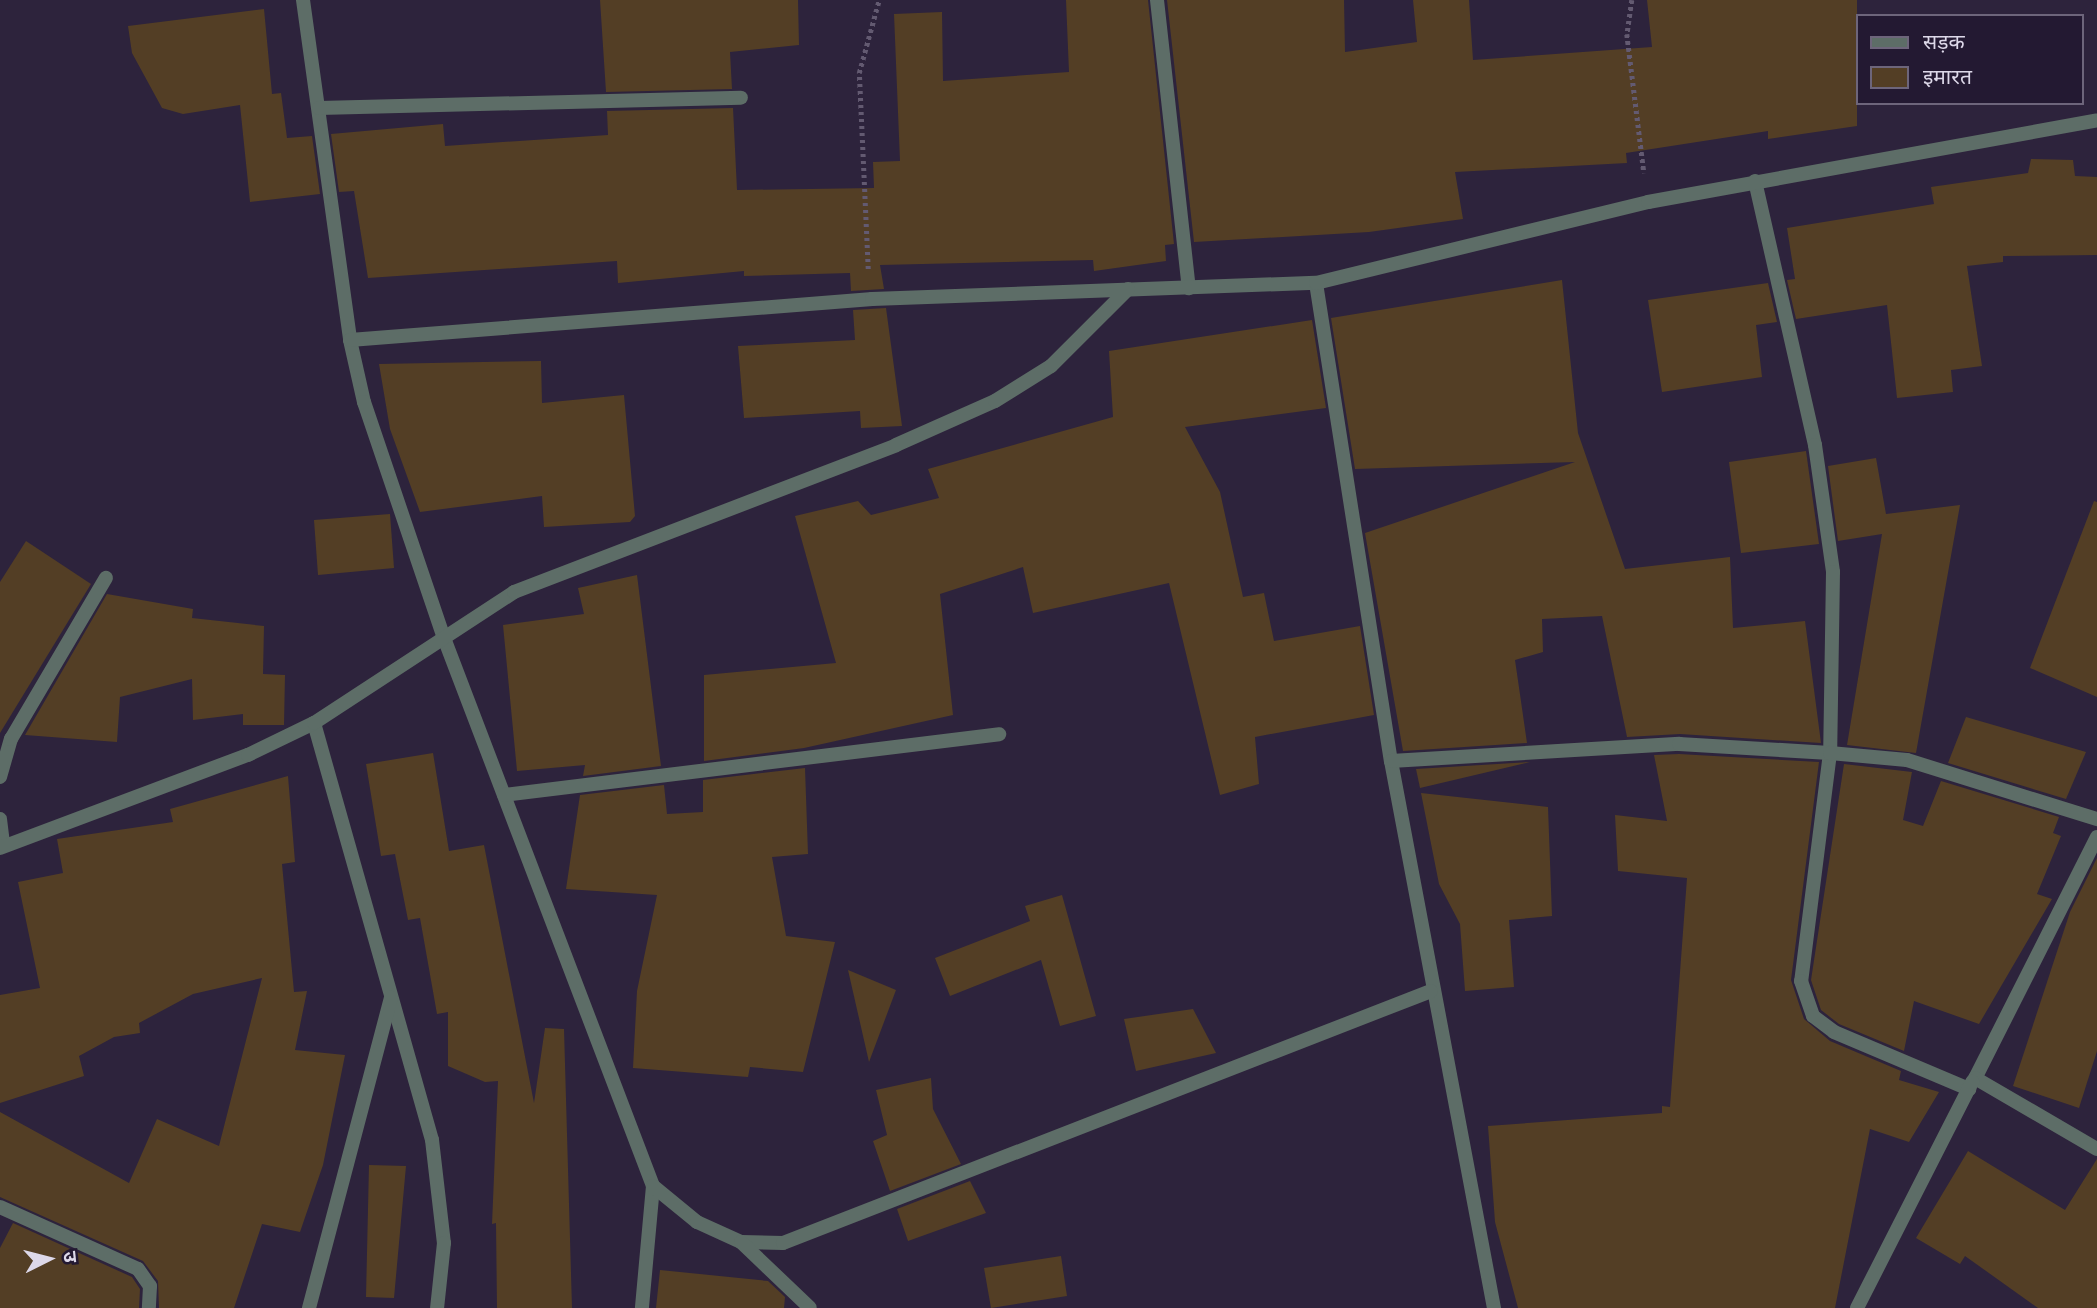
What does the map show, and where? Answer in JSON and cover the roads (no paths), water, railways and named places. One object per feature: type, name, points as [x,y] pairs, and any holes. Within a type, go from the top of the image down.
[{"type":"street","points":[[303,0],[350,340],[364,402],[444,638],[653,1186],[642,1308]]},
{"type":"street","points":[[1157,0],[1189,288]]},
{"type":"street","points":[[319,108],[741,98]]},
{"type":"street","points":[[350,340],[872,299],[1315,283],[1648,202],[2097,120]]},
{"type":"street","points":[[1755,181],[1827,514],[1833,572],[1830,753],[1801,981],[1813,1016],[1834,1032],[1972,1083],[2097,1149]]},
{"type":"street","points":[[1315,283],[1391,761],[1432,991],[1494,1308]]},
{"type":"street","points":[[0,819],[2,846],[248,755],[314,723],[514,592],[896,445],[995,401],[1051,366],[1128,289]]},
{"type":"street","points":[[0,777],[11,739],[107,578]]},
{"type":"street","points":[[314,723],[391,996],[441,1190],[444,1243],[437,1308]]},
{"type":"street","points":[[504,794],[999,734]]},
{"type":"street","points":[[1391,761],[1679,744],[1830,753],[1907,760],[2097,819]]},
{"type":"street","points":[[1857,1308],[2097,838]]},
{"type":"street","points":[[741,1242],[783,1243],[841,1223],[1432,991]]},
{"type":"street","points":[[309,1308],[391,996]]},
{"type":"street","points":[[653,1186],[697,1222],[741,1242],[810,1308]]},
{"type":"street","points":[[0,1207],[138,1269],[150,1286],[149,1308]]}]
